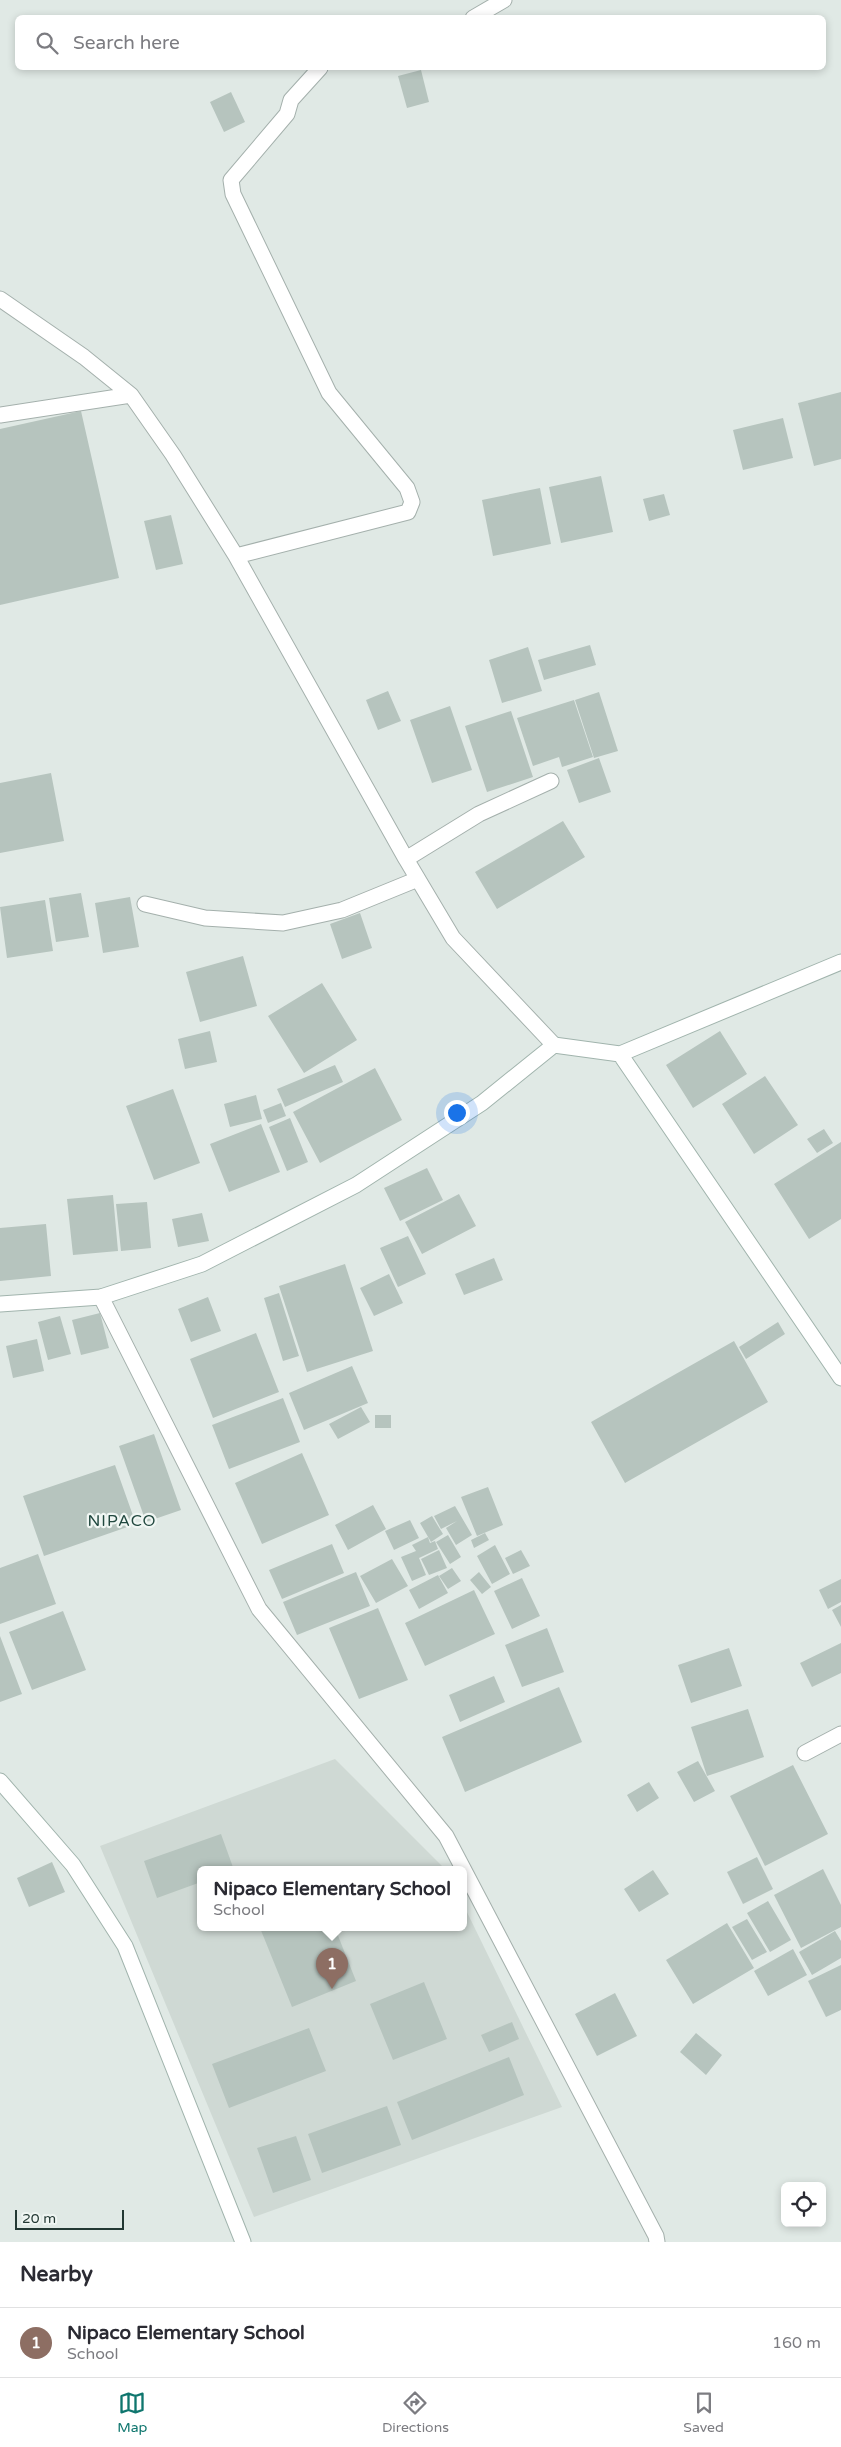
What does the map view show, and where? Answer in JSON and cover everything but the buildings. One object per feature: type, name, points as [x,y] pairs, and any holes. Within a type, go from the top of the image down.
[{"type":"street","points":[[478,15],[504,0]]},
{"type":"street","points":[[236,556],[408,512],[412,502],[407,488],[330,393],[233,194],[231,180],[287,114],[291,100],[318,70]]},
{"type":"street","points":[[0,299],[84,357],[131,395],[173,454],[236,556],[406,859],[453,938],[554,1045],[620,1054],[841,962]]},
{"type":"street","points":[[0,415],[131,395]]},
{"type":"street","points":[[406,859],[479,814],[551,781]]},
{"type":"street","points":[[145,904],[205,918],[283,922],[342,910],[418,879]]},
{"type":"street","points":[[0,1304],[101,1296],[202,1264],[356,1185],[482,1103],[554,1045]]},
{"type":"street","points":[[620,1054],[670,1124],[841,1378]]},
{"type":"street","points":[[101,1296],[259,1608],[446,1836],[462,1866]]},
{"type":"street","points":[[805,1753],[841,1734]]},
{"type":"street","points":[[0,1781],[73,1865],[125,1946],[244,2242]]},
{"type":"street","points":[[467,1876],[656,2236],[657,2242]]},
{"type":"shaded area","points":[[335,1759],[442,1866],[197,1866],[197,1931],[467,1931],[467,1912],[562,2107],[254,2217],[100,1846]]},
{"type":"place","name":"Nipaco Elementary School","points":[[332,1989]]},
{"type":"district","name":"NIPACO","points":[[122,1521]]}]
